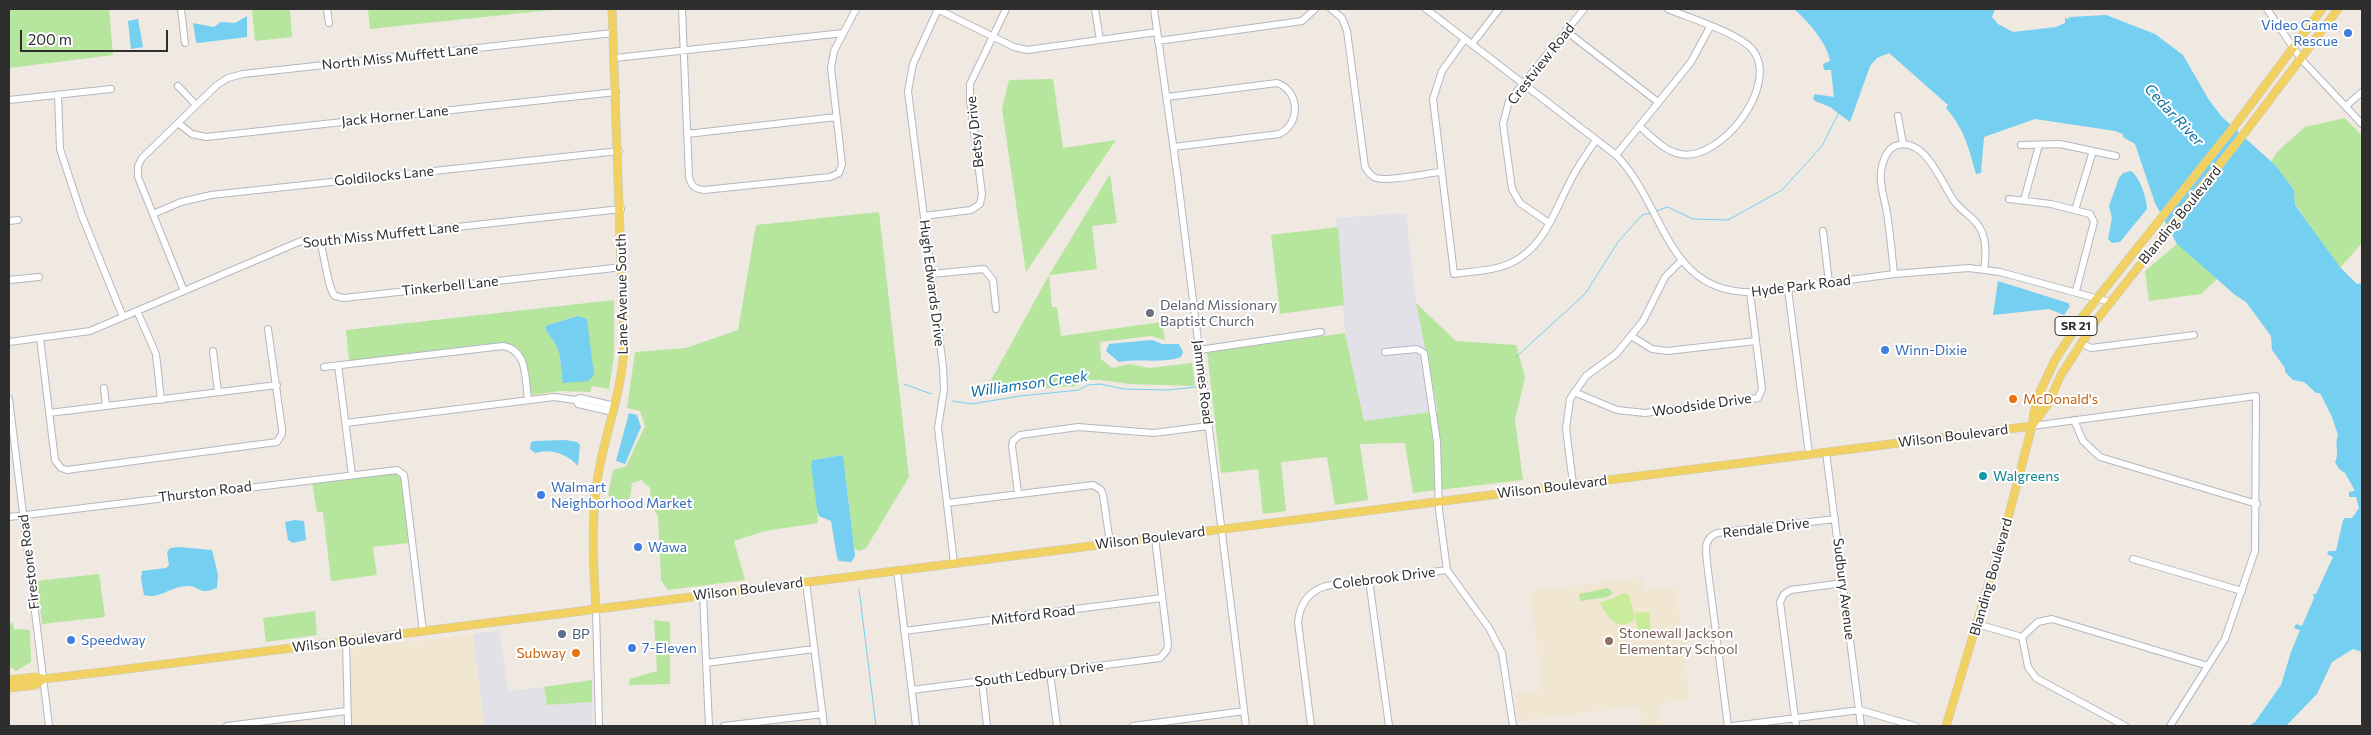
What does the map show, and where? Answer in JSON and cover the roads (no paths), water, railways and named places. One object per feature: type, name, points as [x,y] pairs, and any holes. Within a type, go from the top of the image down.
[{"type":"main road","name":"Lane Avenue South","points":[[596,609],[595,499],[600,461],[614,409],[624,356],[612,9]]},
{"type":"main road","name":"Blanding Boulevard","points":[[1946,726],[2007,522],[2032,426],[2036,400],[2051,368],[2065,342],[2098,297],[2237,124],[2322,9]]},
{"type":"main road","name":"Blanding Boulevard","points":[[2032,426],[2048,404],[2081,343],[2110,302],[2246,131],[2338,9]]},
{"type":"main road","name":"Wilson Boulevard","points":[[9,680],[35,677],[43,679],[346,641],[2032,426]]},
{"type":"main road","name":"Wilson Boulevard","points":[[9,688],[36,684],[43,679]]},
{"type":"street","points":[[181,9],[185,43]]},
{"type":"street","points":[[327,9],[329,23]]},
{"type":"street","points":[[682,9],[689,177],[692,186],[704,190],[830,177],[839,172],[842,164],[831,68],[834,52],[856,9]]},
{"type":"street","points":[[938,9],[992,37],[1026,50],[1157,32]]},
{"type":"street","name":"Hugh Edwards Drive","points":[[938,9],[913,64],[908,92],[944,378],[938,428],[954,563]]},
{"type":"street","name":"Betsy Drive","points":[[924,216],[971,210],[980,204],[982,194],[969,92],[973,76],[1006,9]]},
{"type":"street","points":[[1095,9],[1100,40]]},
{"type":"street","name":"Jammes Road","points":[[1154,9],[1174,147],[1246,726]]},
{"type":"street","points":[[1158,41],[1302,21],[1315,9]]},
{"type":"street","points":[[1331,9],[1342,18],[1347,30],[1365,167],[1368,172],[1372,176],[1382,179],[1441,172]]},
{"type":"street","name":"Hyde Park Road","points":[[1426,9],[1616,155],[1634,178],[1656,220],[1681,261],[1697,277],[1716,287],[1750,293],[1955,268],[1984,270],[2076,291],[2110,302]]},
{"type":"street","points":[[1472,44],[1499,9]]},
{"type":"street","name":"Crestview Road","points":[[1549,223],[1520,203],[1510,183],[1504,118],[1509,101],[1584,9]]},
{"type":"street","points":[[1639,126],[1671,151],[1679,154],[1695,155],[1710,149],[1722,139],[1740,119],[1759,88],[1761,78],[1759,61],[1744,42],[1668,9]]},
{"type":"street","points":[[2267,9],[2302,59],[2362,124]]},
{"type":"street","points":[[1616,155],[1691,62],[1710,27]]},
{"type":"street","points":[[1566,31],[1658,102]]},
{"type":"street","name":"North Miss Muffett Lane","points":[[153,214],[138,177],[138,166],[142,158],[223,80],[235,75],[614,33]]},
{"type":"street","points":[[615,58],[843,33]]},
{"type":"street","points":[[1465,39],[1442,71],[1435,88],[1433,108],[1454,274],[1490,269],[1512,263],[1531,250],[1549,223],[1572,177],[1596,140]]},
{"type":"street","points":[[1167,97],[1277,83],[1288,90],[1293,103],[1294,120],[1286,131],[1279,134],[1174,147]]},
{"type":"street","points":[[178,86],[196,105]]},
{"type":"street","points":[[9,100],[111,88]]},
{"type":"street","name":"Jack Horner Lane","points":[[178,123],[192,134],[206,137],[616,92]]},
{"type":"street","points":[[2346,106],[2362,92]]},
{"type":"street","points":[[58,94],[60,149],[82,216],[123,317]]},
{"type":"street","points":[[1898,116],[1902,144]]},
{"type":"street","points":[[687,134],[836,117]]},
{"type":"street","points":[[1894,274],[1890,228],[1880,174],[1888,153],[1896,146],[1902,144],[1918,149],[1923,154],[1939,174],[1955,202],[1978,224],[1986,247],[1984,270]]},
{"type":"street","points":[[2021,145],[2060,144],[2116,156]]},
{"type":"street","points":[[2024,200],[2039,145]]},
{"type":"street","name":"Goldilocks Lane","points":[[153,214],[181,202],[211,195],[618,151]]},
{"type":"street","points":[[2075,210],[2093,151]]},
{"type":"street","points":[[2009,199],[2051,204],[2090,214],[2094,222],[2076,291]]},
{"type":"street","name":"South Miss Muffett Lane","points":[[9,342],[84,332],[301,241],[320,242],[620,209]]},
{"type":"street","points":[[153,214],[184,291]]},
{"type":"street","points":[[9,221],[18,220]]},
{"type":"street","points":[[1823,231],[1829,283]]},
{"type":"street","name":"Tinkerbell Lane","points":[[320,242],[325,258],[329,287],[335,296],[344,298],[622,267]]},
{"type":"street","points":[[1573,484],[1566,421],[1574,392],[1586,376],[1616,354],[1649,311],[1665,277],[1681,261]]},
{"type":"street","points":[[931,274],[984,269],[993,280],[996,309]]},
{"type":"street","points":[[9,280],[39,277]]},
{"type":"street","points":[[1788,289],[1809,454]]},
{"type":"street","name":"Woodside Drive","points":[[1574,392],[1601,404],[1632,412],[1656,412],[1754,400],[1761,394],[1762,389],[1750,293]]},
{"type":"street","points":[[137,311],[156,354],[161,400]]},
{"type":"street","points":[[40,338],[57,465],[67,470],[272,444],[280,438],[282,429],[268,329]]},
{"type":"street","points":[[1199,350],[1320,332]]},
{"type":"street","points":[[2081,343],[2092,348],[2194,335]]},
{"type":"street","points":[[1630,336],[1652,349],[1666,352],[1756,340]]},
{"type":"street","points":[[324,367],[503,346],[517,351],[523,362],[528,400]]},
{"type":"street","points":[[1385,352],[1417,349],[1424,353],[1437,442],[1439,501],[1447,570],[1489,628],[1502,653],[1513,726]]},
{"type":"street","points":[[213,352],[218,392]]},
{"type":"street","points":[[338,365],[352,475]]},
{"type":"street","points":[[49,413],[276,385]]},
{"type":"street","points":[[104,388],[106,406]]},
{"type":"street","name":"Wilson Boulevard","points":[[2032,426],[2256,396],[2257,504]]},
{"type":"street","points":[[346,423],[554,397],[576,400],[580,398],[588,403],[614,409]]},
{"type":"street","name":"Firestone Road","points":[[9,399],[49,726]]},
{"type":"street","points":[[2074,420],[2083,441],[2100,457],[2257,504],[2255,551],[2225,639],[2170,726]]},
{"type":"street","points":[[1018,493],[1012,446],[1013,441],[1020,435],[1078,427],[1154,433],[1208,426]]},
{"type":"street","name":"Sudbury Avenue","points":[[1826,452],[1861,726]]},
{"type":"street","name":"Thurston Road","points":[[9,516],[352,475],[401,471],[404,475],[408,500],[423,631]]},
{"type":"street","points":[[947,502],[1089,484],[1098,487],[1103,495],[1110,543]]},
{"type":"street","name":"Rendale Drive","points":[[1728,726],[1706,563],[1706,542],[1708,538],[1717,534],[1835,519]]},
{"type":"street","points":[[1155,538],[1162,598]]},
{"type":"street","points":[[2133,558],[2242,591]]},
{"type":"street","points":[[897,570],[916,726]]},
{"type":"street","name":"Colebrook Drive","points":[[1311,726],[1298,622],[1302,606],[1312,593],[1319,588],[1447,570]]},
{"type":"street","points":[[1369,580],[1389,726]]},
{"type":"street","points":[[806,582],[824,726]]},
{"type":"street","points":[[1796,726],[1780,602],[1791,590],[1843,583]]},
{"type":"street","points":[[703,595],[709,726]]},
{"type":"street","name":"Mitford Road","points":[[904,631],[1162,598]]},
{"type":"street","name":"South Ledbury Drive","points":[[912,690],[1154,660],[1164,655],[1168,644],[1162,598]]},
{"type":"street","name":"Lane Avenue South","points":[[596,609],[599,726]]},
{"type":"street","points":[[2022,637],[2038,622],[2052,619],[2208,666]]},
{"type":"street","points":[[1977,624],[2022,637]]},
{"type":"street","points":[[2022,637],[2028,667],[2036,678],[2125,726]]},
{"type":"street","points":[[346,641],[346,711],[348,726]]},
{"type":"street","points":[[706,663],[814,649]]},
{"type":"street","points":[[1050,673],[1056,726]]},
{"type":"street","points":[[982,681],[987,726]]},
{"type":"street","points":[[1733,726],[1860,710],[1915,726]]},
{"type":"street","points":[[227,726],[346,711]]},
{"type":"street","points":[[1133,726],[1244,711]]},
{"type":"street","points":[[724,726],[823,714]]},
{"type":"water","name":"Cedar River","points":[[1794,9],[1995,9],[1992,17],[1998,24],[2013,32],[2056,27],[2065,23],[2065,18],[2068,19],[2070,17],[2106,15],[2155,34],[2183,55],[2209,100],[2222,117],[2276,166],[2294,190],[2295,205],[2340,267],[2357,284],[2362,283],[2362,652],[2353,649],[2332,662],[2317,694],[2286,726],[2249,726],[2255,722],[2281,685],[2300,630],[2294,628],[2296,624],[2302,626],[2314,598],[2313,594],[2316,594],[2333,557],[2327,554],[2329,551],[2336,551],[2343,520],[2345,518],[2352,518],[2359,508],[2356,497],[2349,497],[2349,492],[2354,491],[2354,489],[2345,473],[2339,469],[2335,462],[2338,435],[2332,417],[2320,393],[2316,393],[2304,382],[2293,380],[2285,372],[2285,368],[2272,350],[2271,336],[2246,302],[2235,295],[2177,244],[2155,203],[2135,144],[2123,137],[2123,134],[2115,131],[2035,119],[1984,137],[1981,173],[1976,174],[1965,139],[1957,123],[1946,108],[1948,105],[1889,53],[1877,58],[1870,66],[1850,122],[1830,107],[1815,101],[1813,98],[1815,94],[1834,97],[1831,70],[1824,70],[1823,64],[1830,61],[1821,40],[1805,19]]},
{"type":"water","points":[[247,16],[247,37],[196,42],[193,23],[214,27],[221,22],[235,23]]},
{"type":"water","points":[[138,19],[143,47],[131,49],[128,21]]},
{"type":"water","points":[[2131,171],[2142,188],[2147,209],[2120,242],[2112,243],[2108,239],[2112,218],[2109,206],[2119,178],[2123,173]]},
{"type":"water","points":[[1998,281],[2068,303],[2070,306],[2064,315],[2049,309],[1993,315]]},
{"type":"water","points":[[578,316],[587,319],[594,375],[588,381],[563,383],[559,351],[545,326]]},
{"type":"water","points":[[1152,340],[1162,344],[1179,344],[1183,352],[1181,357],[1166,360],[1119,362],[1106,351],[1109,344]]},
{"type":"water","points":[[629,413],[637,415],[641,427],[625,464],[616,461]]},
{"type":"water","points":[[565,440],[577,442],[580,445],[578,466],[564,455],[547,451],[535,453],[530,449],[531,442]]},
{"type":"water","points":[[843,455],[855,556],[851,562],[839,561],[831,521],[819,516],[811,464],[813,460]]},
{"type":"water","points":[[304,521],[306,540],[293,543],[288,540],[285,522]]},
{"type":"water","points":[[170,548],[212,550],[218,575],[217,588],[202,591],[187,586],[155,596],[144,595],[141,579],[142,571],[166,568],[169,565],[167,552]]},
{"type":"waterway","name":"Williamson Creek","points":[[1656,211],[1668,207],[1693,219],[1728,220],[1782,190],[1822,146],[1839,112]]},
{"type":"waterway","name":"Williamson Creek","points":[[1516,357],[1585,294],[1618,242],[1642,215],[1650,213]]},
{"type":"waterway","name":"Williamson Creek","points":[[904,384],[931,394]]},
{"type":"waterway","name":"Williamson Creek","points":[[953,401],[971,404],[1020,396],[1079,390],[1088,385],[1100,384],[1124,389],[1167,390],[1196,387]]},
{"type":"waterway","points":[[859,589],[876,726]]},
{"type":"place","name":"Video Game Rescue","points":[[2348,33]]},
{"type":"place","name":"Deland Missionary Baptist Church","points":[[1150,313]]},
{"type":"place","name":"Winn-Dixie","points":[[1885,350]]},
{"type":"place","name":"McDonald's","points":[[2013,399]]},
{"type":"place","name":"Walgreens","points":[[1983,476]]},
{"type":"place","name":"Walmart Neighborhood Market","points":[[541,495]]},
{"type":"place","name":"Wawa","points":[[638,547]]},
{"type":"place","name":"BP","points":[[562,634]]},
{"type":"place","name":"Speedway","points":[[71,640]]},
{"type":"place","name":"Stonewall Jackson Elementary School","points":[[1609,641]]},
{"type":"place","name":"7-Eleven","points":[[632,648]]},
{"type":"place","name":"Subway","points":[[576,653]]}]
